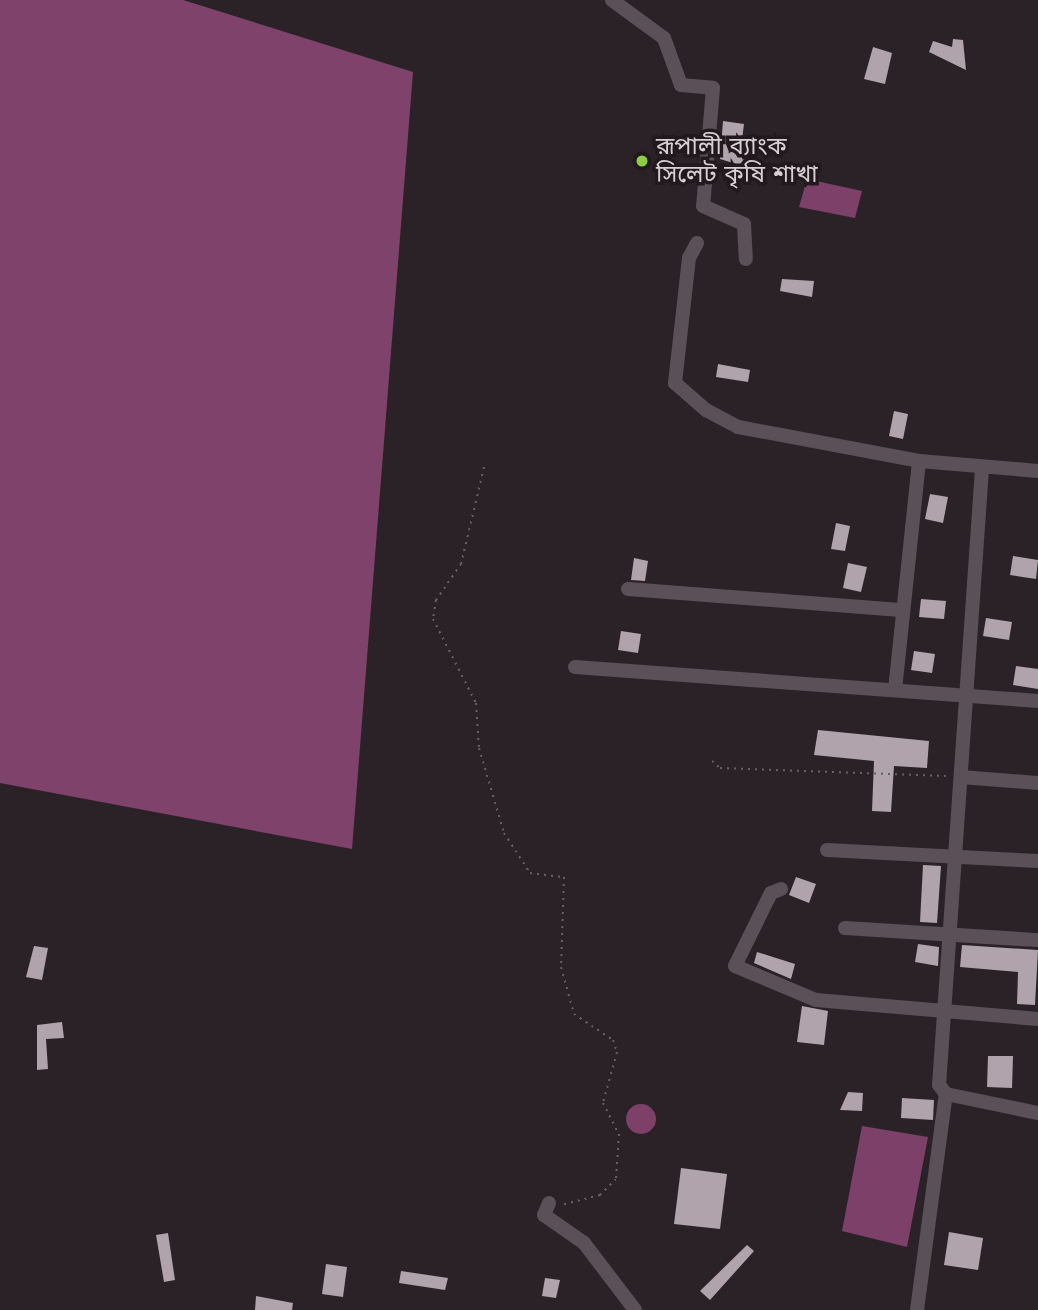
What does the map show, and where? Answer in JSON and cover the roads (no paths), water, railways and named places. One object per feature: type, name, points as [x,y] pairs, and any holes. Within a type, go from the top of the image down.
[{"type":"street","points":[[612,0],[664,38],[681,85],[713,88],[703,206],[744,224],[746,259]]},
{"type":"street","points":[[697,243],[689,258],[674,375],[681,390],[738,427],[919,461],[982,469],[1038,471]]},
{"type":"street","points":[[895,690],[919,461]]},
{"type":"street","points":[[982,469],[939,1085],[946,1094],[1038,1113]]},
{"type":"street","points":[[628,589],[903,610]]},
{"type":"street","points":[[575,667],[1038,701]]},
{"type":"street","points":[[961,777],[1038,783]]},
{"type":"street","points":[[827,850],[956,854],[1038,861]]},
{"type":"street","points":[[782,889],[771,893],[735,966],[816,1000],[1038,1019]]},
{"type":"street","points":[[845,928],[1038,940]]},
{"type":"street","points":[[917,1310],[946,1094]]},
{"type":"street","points":[[549,1203],[544,1215],[583,1243],[635,1310]]},
{"type":"place","name":"রূপালী ব্যাংক সিলেট কৃষি শাখা","points":[[642,161]]}]
